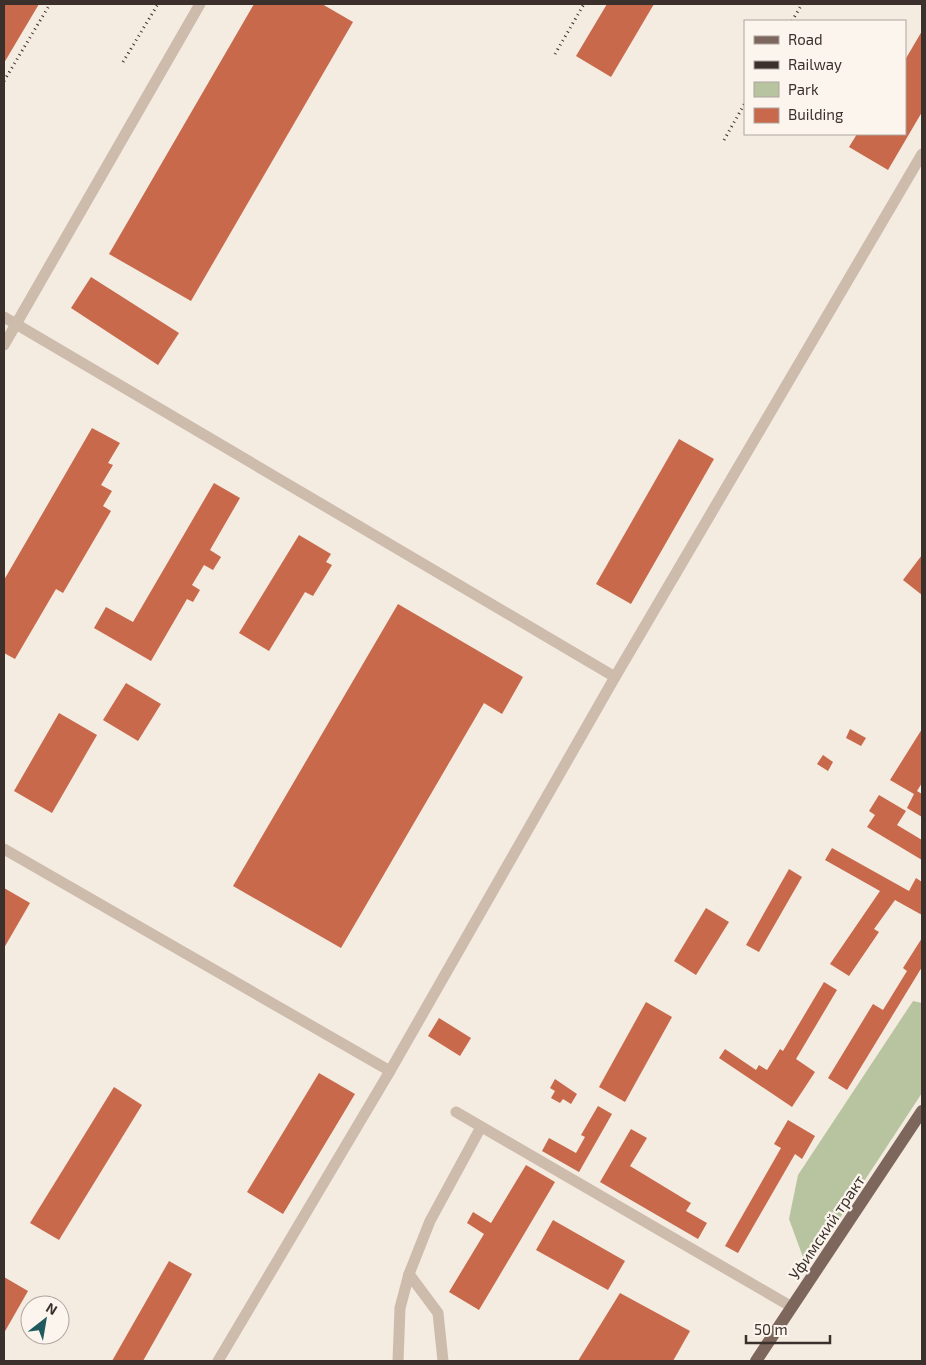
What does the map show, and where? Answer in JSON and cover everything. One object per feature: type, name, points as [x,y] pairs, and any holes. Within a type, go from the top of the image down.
[{"type":"main road","name":"Уфимский тракт","points":[[756,1361],[922,1111]]},
{"type":"lane","points":[[4,345],[200,4]]},
{"type":"lane","points":[[218,1361],[390,1071],[615,677],[922,154]]},
{"type":"lane","points":[[4,317],[615,677]]},
{"type":"lane","points":[[4,849],[390,1071]]},
{"type":"lane","points":[[456,1112],[792,1307]]},
{"type":"lane","points":[[398,1361],[400,1308],[409,1274],[430,1221],[481,1127]]},
{"type":"lane","points":[[409,1274],[438,1313],[443,1361]]},
{"type":"green space","points":[[913,1001],[922,1003],[922,1093],[807,1268],[789,1219],[798,1175]]},
{"type":"building","points":[[4,4],[39,4],[4,63]]},
{"type":"building","points":[[254,4],[322,4],[353,22],[191,301],[109,254]]},
{"type":"building","points":[[607,4],[654,4],[611,77],[576,56]]},
{"type":"building","points":[[922,31],[922,112],[888,170],[849,147],[856,135],[906,135],[906,58]]},
{"type":"building","points":[[91,277],[179,333],[158,365],[71,308]]},
{"type":"building","points":[[92,428],[120,443],[108,463],[113,465],[101,485],[112,491],[103,506],[111,511],[63,593],[56,589],[15,659],[4,653],[4,580]]},
{"type":"building","points":[[679,439],[714,459],[631,604],[596,584]]},
{"type":"building","points":[[214,483],[240,498],[210,550],[221,557],[213,570],[204,565],[192,585],[200,590],[193,602],[187,599],[151,661],[94,628],[106,607],[133,622]]},
{"type":"building","points":[[299,535],[331,554],[326,562],[332,565],[313,596],[305,592],[269,651],[239,633]]},
{"type":"building","points":[[922,555],[922,595],[903,580]]},
{"type":"building","points":[[398,604],[523,677],[502,714],[484,703],[341,948],[233,886]]},
{"type":"building","points":[[126,683],[161,704],[138,741],[103,720]]},
{"type":"building","points":[[59,713],[97,735],[52,813],[14,791]]},
{"type":"building","points":[[850,729],[866,738],[861,746],[846,738]]},
{"type":"building","points":[[922,729],[922,783],[917,791],[922,794],[922,817],[907,808],[914,794],[890,780]]},
{"type":"building","points":[[823,755],[833,762],[828,771],[817,764]]},
{"type":"building","points":[[879,795],[906,811],[897,825],[922,840],[922,860],[867,827],[875,815],[869,811]]},
{"type":"building","points":[[832,848],[909,891],[916,878],[922,882],[922,915],[895,900],[874,929],[879,932],[849,976],[830,964],[880,891],[825,860]]},
{"type":"building","points":[[789,869],[802,877],[759,952],[746,945]]},
{"type":"building","points":[[4,888],[30,903],[4,948]]},
{"type":"building","points":[[706,908],[729,922],[696,975],[674,961]]},
{"type":"building","points":[[922,938],[922,967],[847,1090],[828,1078],[873,1004],[883,1010],[907,971],[903,968]]},
{"type":"building","points":[[824,982],[837,990],[796,1059],[815,1072],[792,1107],[719,1058],[725,1049],[756,1070],[759,1065],[767,1070],[780,1049],[783,1051]]},
{"type":"building","points":[[646,1002],[672,1017],[625,1102],[599,1087]]},
{"type":"building","points":[[439,1018],[471,1038],[460,1056],[428,1036]]},
{"type":"building","points":[[319,1073],[355,1094],[283,1214],[247,1192]]},
{"type":"building","points":[[555,1079],[577,1094],[571,1104],[563,1099],[560,1103],[551,1098],[555,1091],[550,1088]]},
{"type":"building","points":[[114,1087],[142,1105],[59,1240],[30,1223]]},
{"type":"building","points":[[598,1106],[612,1114],[579,1172],[542,1151],[549,1138],[576,1153],[585,1137],[581,1135]]},
{"type":"building","points":[[788,1120],[815,1136],[802,1159],[795,1154],[738,1253],[725,1246],[781,1148],[774,1144]]},
{"type":"building","points":[[631,1129],[647,1138],[630,1166],[691,1203],[686,1211],[707,1223],[698,1239],[600,1182]]},
{"type":"building","points":[[526,1165],[555,1182],[479,1310],[449,1292],[484,1234],[467,1223],[473,1212],[491,1223]]},
{"type":"building","points":[[553,1220],[625,1261],[608,1290],[536,1250]]},
{"type":"building","points":[[169,1261],[192,1274],[143,1361],[112,1361]]},
{"type":"building","points":[[4,1277],[28,1291],[26,1295],[20,1295],[20,1305],[4,1333]]},
{"type":"building","points":[[620,1293],[690,1331],[673,1361],[578,1361]]},
{"type":"railway","points":[[4,81],[50,4]]},
{"type":"railway","points":[[123,62],[158,4]]},
{"type":"railway","points":[[555,54],[584,4]]},
{"type":"railway","points":[[793,20],[802,4]]},
{"type":"railway","points":[[724,140],[744,105]]}]
